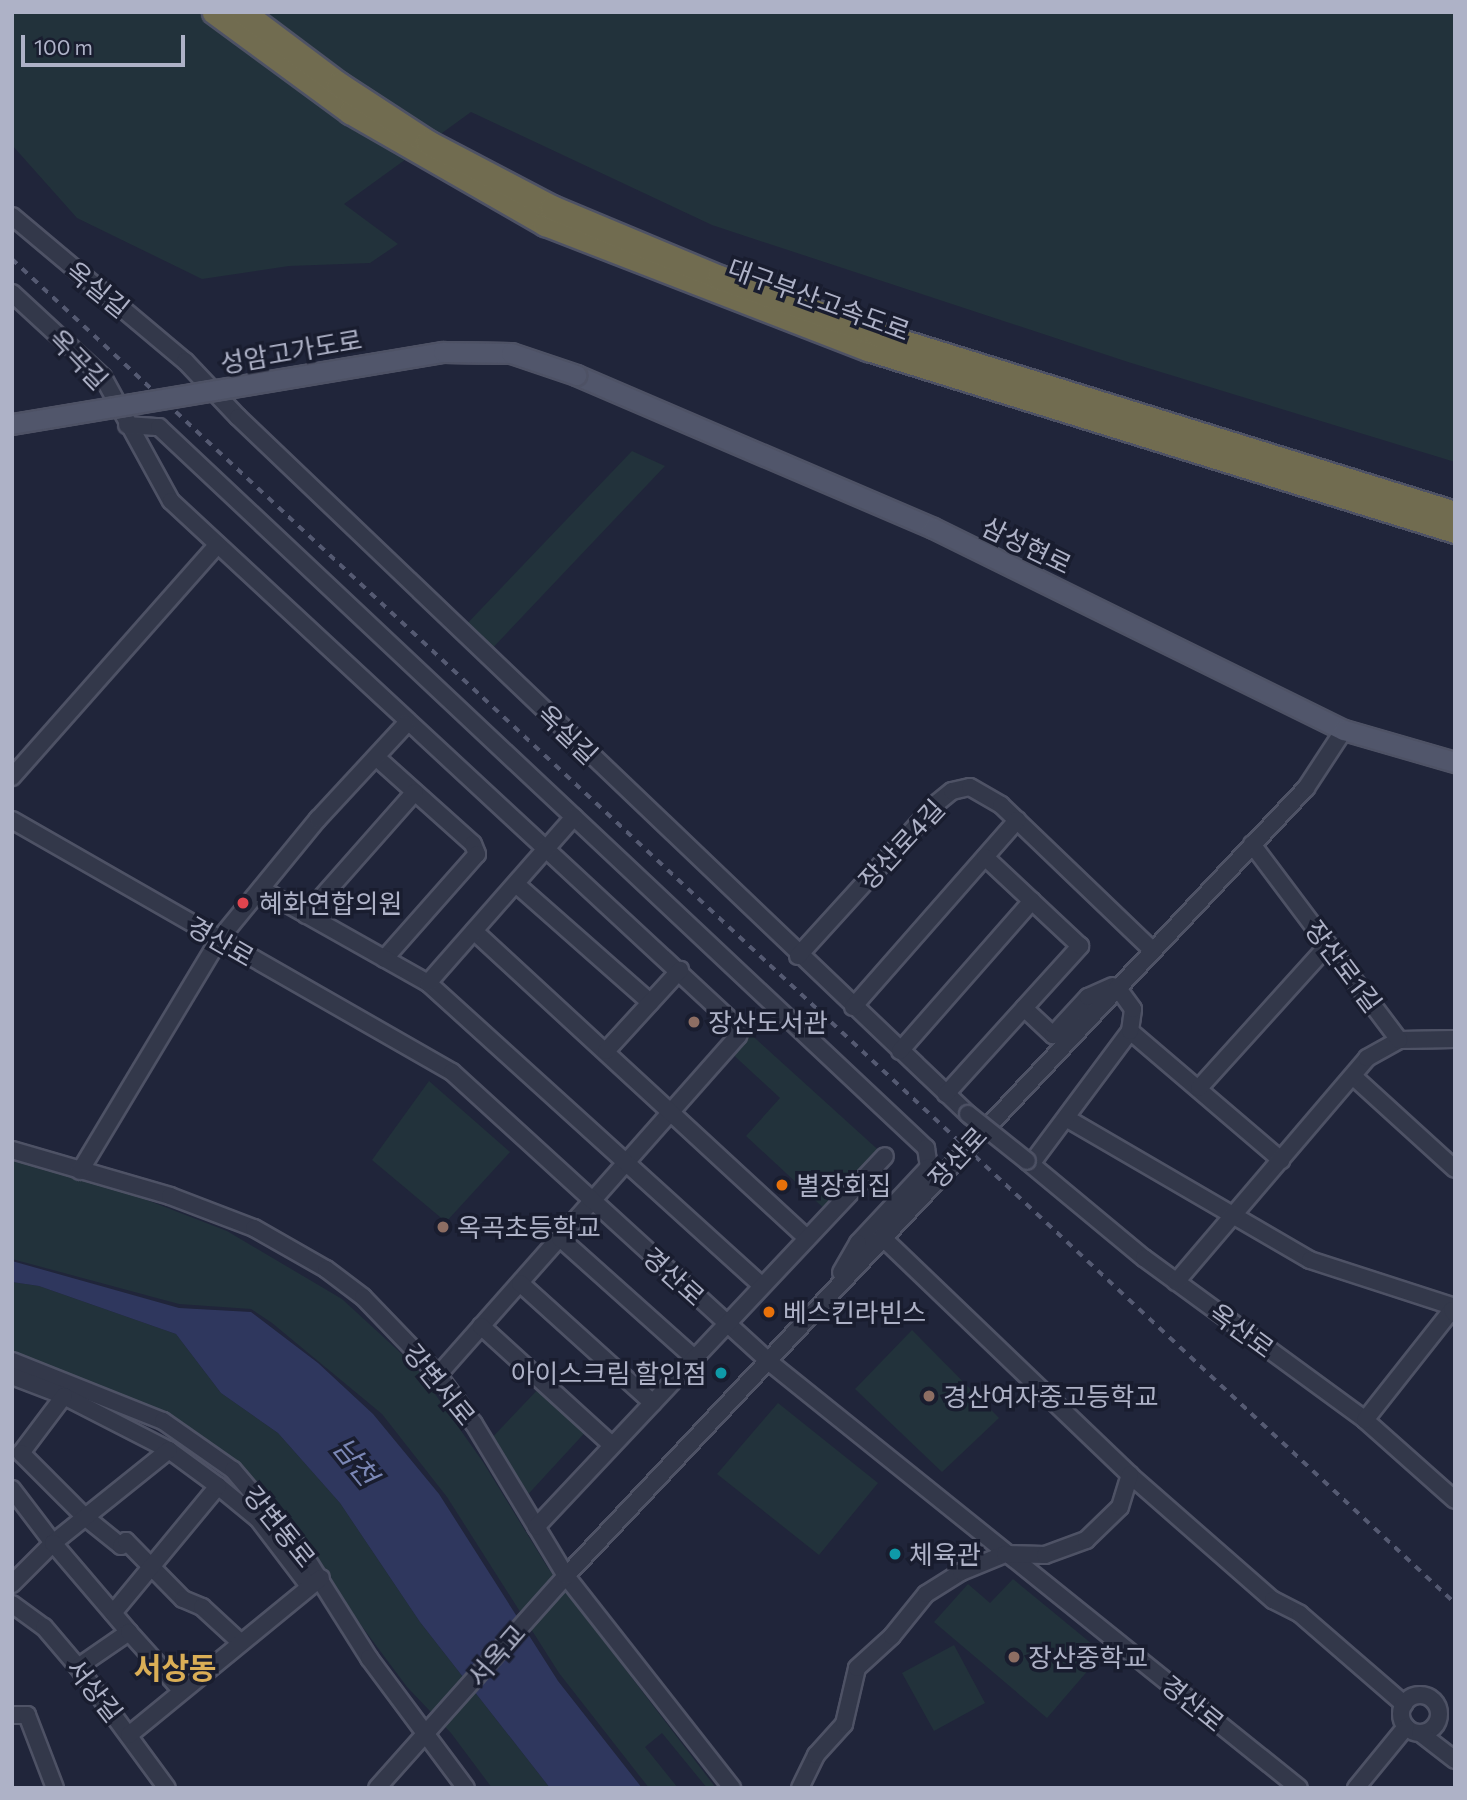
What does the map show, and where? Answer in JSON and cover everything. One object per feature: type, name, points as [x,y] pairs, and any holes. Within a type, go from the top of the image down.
[{"type":"highway","name":"대구부산고속도로","points":[[214,12],[350,112],[549,216],[719,277],[872,341],[1455,531]]},
{"type":"highway","name":"대구부산고속도로","points":[[243,12],[339,84],[549,216]]},
{"type":"highway","name":"대구부산고속도로","points":[[872,341],[1455,513]]},
{"type":"main road","name":"성암고가도로","points":[[12,425],[443,352],[511,353],[576,375]]},
{"type":"main road","name":"삼성현로","points":[[576,375],[933,528],[1344,730],[1455,762]]},
{"type":"street","name":"옥실길","points":[[12,216],[186,360],[238,416],[798,956],[969,1116],[1029,1162]]},
{"type":"street","name":"옥곡길","points":[[12,293],[103,377],[160,487],[217,545],[406,724],[680,970],[740,1029],[672,1111]]},
{"type":"street","points":[[129,430],[159,427],[926,1148],[929,1167],[858,1243],[829,1295]]},
{"type":"street","points":[[12,778],[217,545]]},
{"type":"street","points":[[80,1171],[218,941],[406,724]]},
{"type":"street","name":"장산로","points":[[564,1578],[1151,949],[1306,788],[1344,730]]},
{"type":"street","points":[[376,757],[473,844],[477,854],[384,959]]},
{"type":"street","name":"장산로4길","points":[[798,956],[952,790],[970,787],[986,793],[1017,820],[1151,949]]},
{"type":"street","points":[[306,915],[415,792]]},
{"type":"street","points":[[428,984],[574,817]]},
{"type":"street","name":"경산로","points":[[12,820],[218,941],[452,1072],[768,1361],[1299,1788]]},
{"type":"street","points":[[853,1007],[1017,820]]},
{"type":"street","name":"장산로1길","points":[[1176,1282],[1355,1078],[1367,1058],[1399,1040],[1252,844]]},
{"type":"street","points":[[946,1094],[1080,946],[985,857]]},
{"type":"street","points":[[516,884],[650,1002]]},
{"type":"street","points":[[261,890],[428,984],[762,1286]]},
{"type":"street","points":[[900,1051],[1032,901]]},
{"type":"street","points":[[474,931],[807,1238]]},
{"type":"street","points":[[1199,1088],[1328,945]]},
{"type":"street","points":[[606,1051],[680,970]]},
{"type":"street","points":[[1024,1008],[1053,1035],[1088,997],[1120,984],[1133,1009],[1130,1031],[1066,1118],[1029,1162]]},
{"type":"street","points":[[1130,1031],[1281,1160]]},
{"type":"street","points":[[1399,1040],[1455,1039]]},
{"type":"street","points":[[1355,1078],[1455,1169]]},
{"type":"street","points":[[438,1375],[672,1111]]},
{"type":"street","points":[[1066,1118],[1231,1219],[1310,1260],[1454,1310],[1365,1420]]},
{"type":"street","name":"강변서로","points":[[12,1150],[170,1196],[292,1248],[363,1297],[438,1375],[536,1527],[564,1578],[732,1788]]},
{"type":"street","points":[[536,1527],[885,1156]]},
{"type":"street","name":"옥산로","points":[[1029,1162],[1176,1282],[1365,1420],[1455,1500]]},
{"type":"street","points":[[882,1237],[1130,1475],[1273,1600],[1300,1614],[1404,1704]]},
{"type":"street","points":[[560,1238],[695,1358]]},
{"type":"street","points":[[520,1283],[653,1403]]},
{"type":"street","points":[[481,1326],[612,1445]]},
{"type":"street","name":"강변동로","points":[[12,1361],[141,1411],[198,1442],[262,1501],[369,1658],[466,1788]]},
{"type":"street","points":[[12,1376],[64,1395],[169,1450],[258,1519],[315,1582],[129,1735]]},
{"type":"street","points":[[64,1395],[21,1453],[85,1517],[121,1546],[126,1541],[150,1569],[183,1599],[202,1607],[241,1643]]},
{"type":"street","points":[[12,1584],[53,1543],[169,1450]]},
{"type":"street","points":[[800,1788],[816,1755],[844,1724],[861,1664],[892,1636],[934,1587],[1005,1554],[1045,1555],[1086,1541],[1120,1507],[1130,1475]]},
{"type":"street","points":[[113,1613],[218,1486]]},
{"type":"street","points":[[12,1489],[53,1543],[182,1691]]},
{"type":"street","name":"서옥교","points":[[428,1734],[564,1578]]},
{"type":"street","name":"서상길","points":[[12,1604],[44,1627],[78,1667],[167,1788]]},
{"type":"street","points":[[78,1667],[129,1632]]},
{"type":"street","points":[[1455,1753],[1436,1725],[1439,1710],[1432,1699],[1420,1695],[1404,1704],[1401,1716],[1413,1730],[1455,1760]]},
{"type":"street","points":[[12,1715],[27,1715],[55,1788]]},
{"type":"street","points":[[1356,1788],[1413,1730],[1436,1725]]},
{"type":"street","points":[[377,1788],[428,1734]]},
{"type":"shaded area","points":[[12,12],[1455,12],[1455,462],[1128,362],[712,225],[471,112],[344,204],[398,244],[370,263],[289,266],[202,279],[77,218],[12,145]]},
{"type":"shaded area","points":[[632,451],[665,466],[486,655],[461,630]]},
{"type":"shaded area","points":[[736,1021],[885,1156],[830,1214],[746,1136],[780,1098],[727,1049]]},
{"type":"shaded area","points":[[429,1081],[510,1152],[446,1222],[372,1160]]},
{"type":"shaded area","points":[[12,1160],[134,1195],[227,1231],[342,1299],[416,1367],[483,1462],[548,1568],[716,1788],[707,1788],[662,1733],[645,1747],[678,1788],[649,1788],[559,1673],[447,1497],[382,1414],[272,1323],[251,1309],[179,1304],[12,1259]]},
{"type":"shaded area","points":[[12,1282],[39,1286],[176,1334],[221,1393],[278,1433],[340,1503],[420,1622],[550,1788],[492,1788],[451,1733],[407,1687],[334,1589],[308,1544],[245,1470],[197,1432],[141,1402],[12,1353]]},
{"type":"shaded area","points":[[912,1330],[999,1418],[942,1472],[855,1389]]},
{"type":"shaded area","points":[[544,1383],[591,1426],[521,1502],[486,1444]]},
{"type":"shaded area","points":[[778,1403],[878,1483],[819,1555],[717,1474]]},
{"type":"shaded area","points":[[1013,1579],[1103,1653],[1047,1718],[934,1622],[968,1584],[990,1603]]},
{"type":"shaded area","points":[[954,1645],[985,1703],[934,1731],[902,1673]]},
{"type":"water","name":"남천","points":[[12,1261],[179,1308],[251,1312],[318,1363],[373,1414],[439,1494],[558,1681],[642,1788],[550,1788],[420,1622],[340,1503],[278,1433],[221,1393],[176,1334],[39,1286],[12,1282]]},
{"type":"railway","points":[[12,259],[1455,1603]]},
{"type":"place","name":"혜화연합의원","points":[[243,903]]},
{"type":"place","name":"장산도서관","points":[[694,1022]]},
{"type":"place","name":"별장회집","points":[[782,1185]]},
{"type":"place","name":"옥곡초등학교","points":[[443,1227]]},
{"type":"place","name":"베스킨라빈스","points":[[769,1312]]},
{"type":"place","name":"아이스크림 할인점","points":[[721,1373]]},
{"type":"place","name":"경산여자중고등학교","points":[[929,1396]]},
{"type":"place","name":"체육관","points":[[895,1554]]},
{"type":"place","name":"장산중학교","points":[[1014,1657]]},
{"type":"district","name":"서상동","points":[[175,1667]]}]
